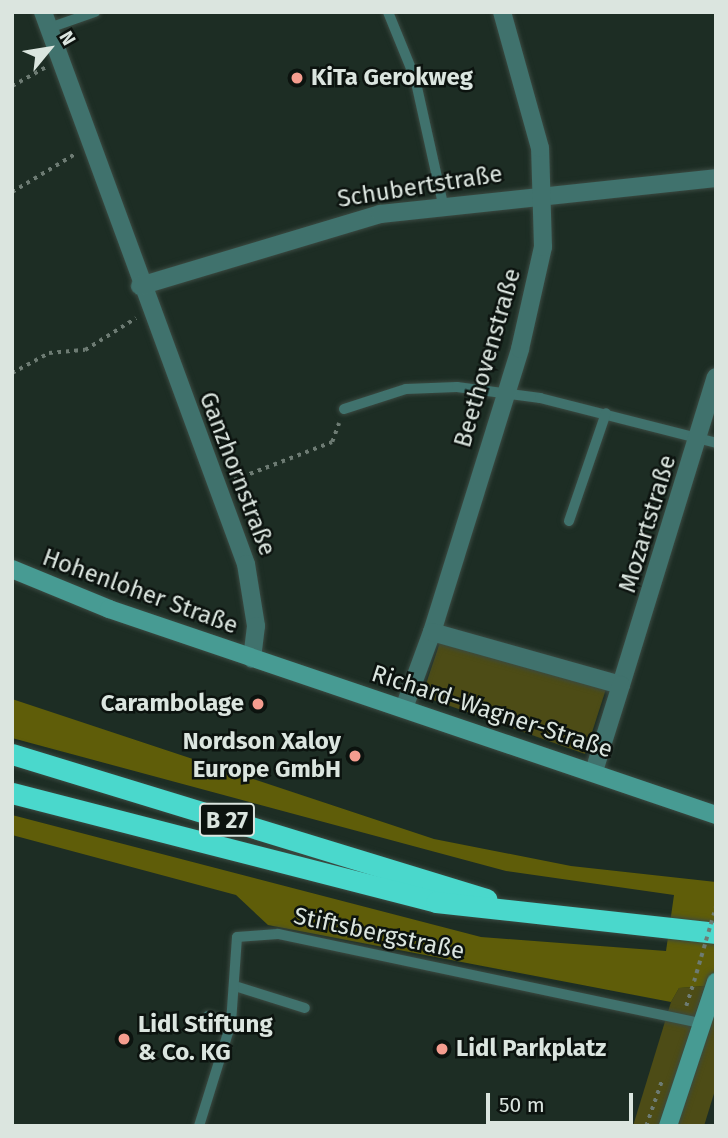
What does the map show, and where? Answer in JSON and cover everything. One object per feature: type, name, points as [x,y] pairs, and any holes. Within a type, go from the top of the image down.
[{"type":"highway","name":"B 27","points":[[12,754],[442,881],[508,907]]},
{"type":"highway","name":"B 27","points":[[12,793],[436,902],[508,907],[716,933]]},
{"type":"street","name":"Beethovenstraße","points":[[404,708],[432,632],[536,293],[545,193],[532,102],[502,12]]},
{"type":"street","name":"Ganzhornstraße","points":[[46,20],[253,593],[252,659]]},
{"type":"street","name":"Schubertstraße","points":[[140,286],[328,226],[443,204],[716,178]]},
{"type":"street","name":"Mozartstraße","points":[[594,771],[621,685],[708,440],[716,377]]},
{"type":"street","name":"Hohenloher Straße","points":[[12,569],[252,659]]},
{"type":"street","points":[[432,632],[621,685]]},
{"type":"street","name":"Richard-Wagner-Straße","points":[[252,659],[594,771],[716,815]]},
{"type":"street","points":[[668,1126],[715,985]]},
{"type":"lane","points":[[46,20],[94,12]]},
{"type":"lane","points":[[388,12],[415,78],[443,204]]},
{"type":"lane","points":[[344,409],[405,389],[506,392],[606,413],[708,440]]},
{"type":"lane","points":[[569,521],[606,413]]},
{"type":"lane","name":"Stiftsbergstraße","points":[[199,1126],[231,1023],[238,987],[237,937],[278,934],[702,1023]]},
{"type":"lane","points":[[238,987],[305,1008]]},
{"type":"lane","points":[[208,1016],[231,1023]]},
{"type":"path","points":[[12,86],[60,60]]},
{"type":"path","points":[[12,192],[90,145]]},
{"type":"path","points":[[12,373],[49,353],[85,350],[150,310]]},
{"type":"path","points":[[216,487],[332,442],[344,409]]},
{"type":"path","points":[[694,981],[716,906]]},
{"type":"shaded area","points":[[440,642],[606,689],[585,754],[422,696]]},
{"type":"shaded area","points":[[12,699],[434,839],[571,866],[716,882],[716,985],[679,988],[671,1002],[268,925],[236,895],[12,835],[12,815],[481,937],[666,951],[674,895],[506,871],[12,738]]},
{"type":"shaded area","points":[[716,985],[716,1087],[704,1126],[633,1126],[671,1002],[679,988]]},
{"type":"place","name":"KiTa Gerokweg","points":[[297,78]]},
{"type":"place","name":"Carambolage","points":[[258,704]]},
{"type":"place","name":"Nordson Xaloy Europe GmbH","points":[[355,756]]},
{"type":"place","name":"Lidl Stiftung & Co. KG","points":[[124,1039]]},
{"type":"place","name":"Lidl Parkplatz","points":[[442,1049]]}]
